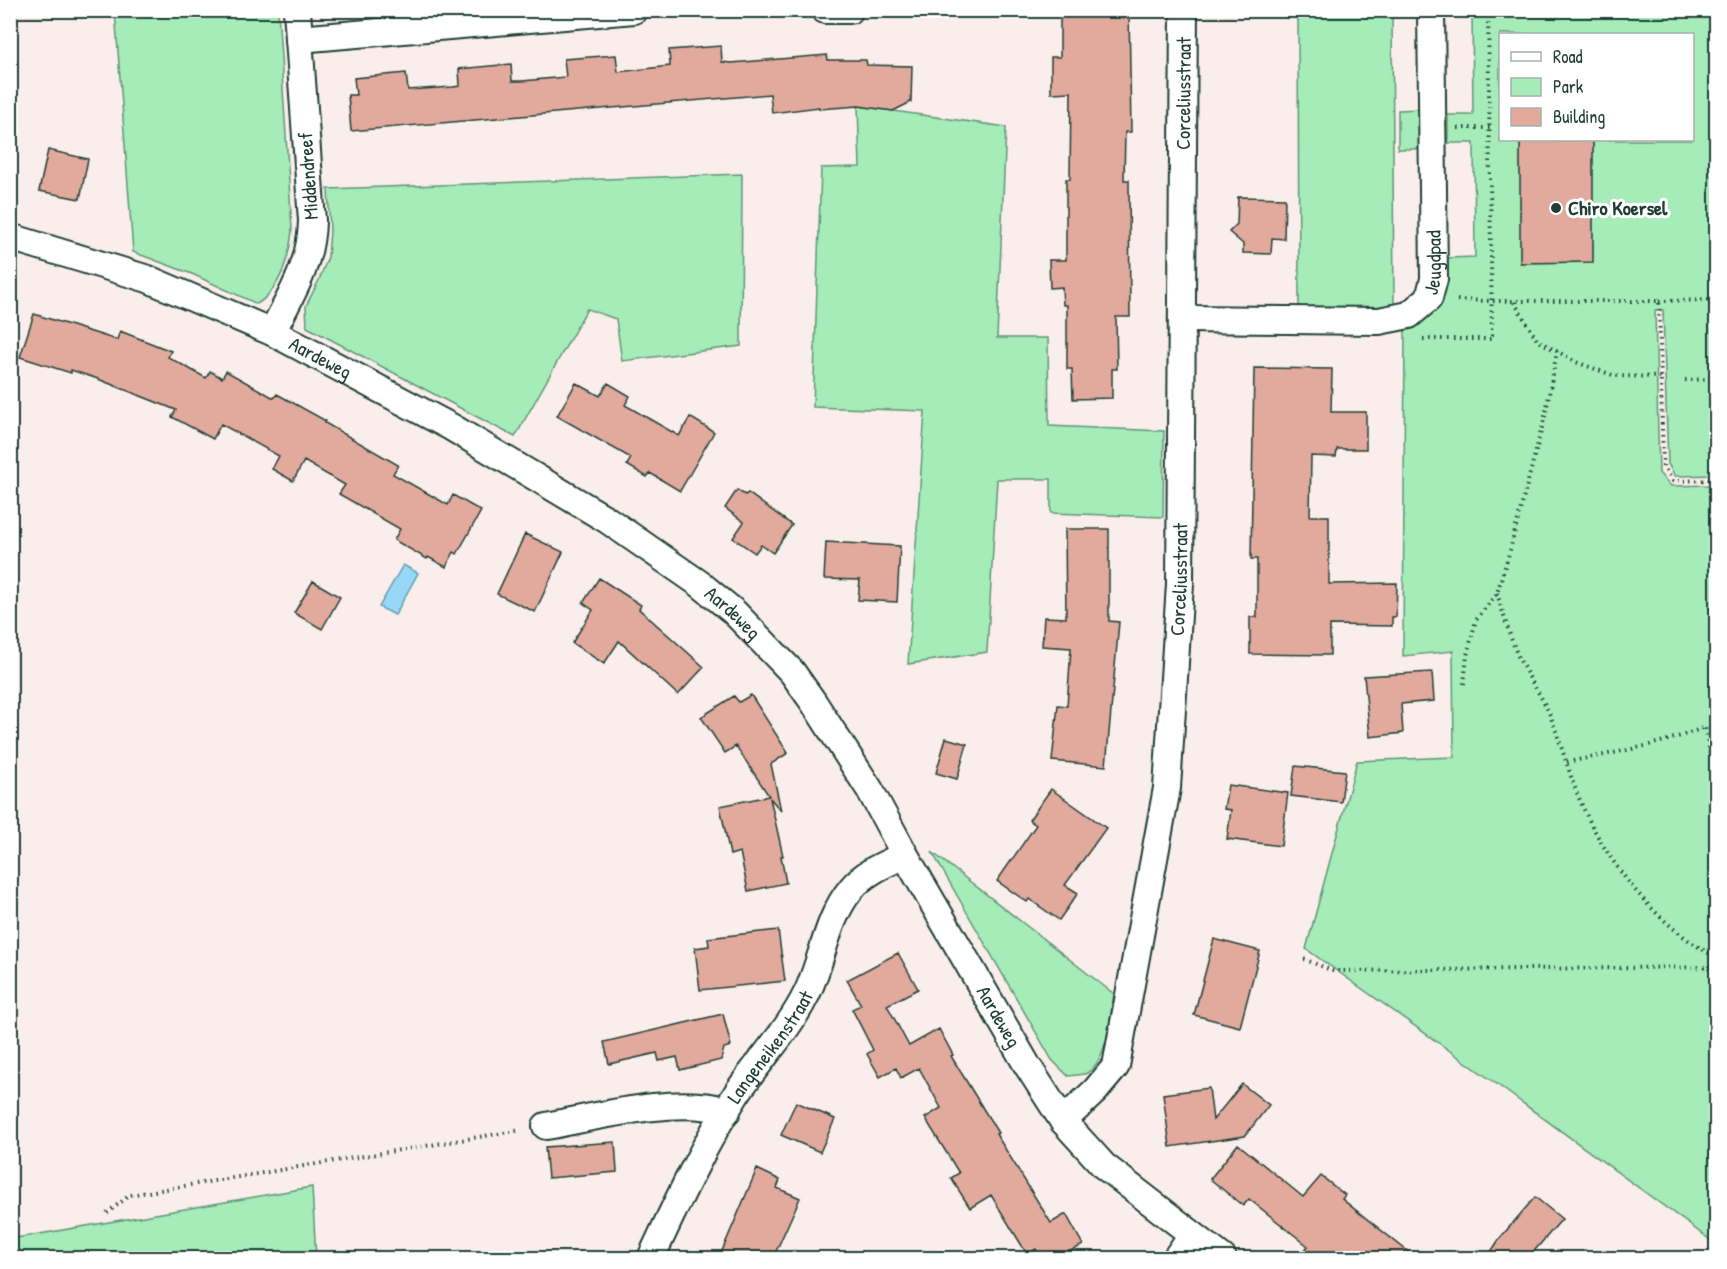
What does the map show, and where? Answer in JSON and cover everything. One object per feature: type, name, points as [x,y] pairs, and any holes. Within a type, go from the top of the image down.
[{"type":"street","name":"Middendreef","points":[[273,332],[303,271],[312,239],[297,10]]},
{"type":"street","points":[[299,39],[634,10]]},
{"type":"street","points":[[825,10],[850,10]]},
{"type":"street","name":"Corceliusstraat","points":[[1064,1120],[1095,1091],[1116,1066],[1167,788],[1180,584],[1185,10]]},
{"type":"street","name":"Jeugdpad","points":[[1182,319],[1379,321],[1409,315],[1429,298],[1434,279],[1431,10]]},
{"type":"street","name":"Aardeweg","points":[[10,237],[148,279],[273,332],[451,427],[606,519],[700,584],[734,612],[792,672],[814,703],[870,790],[904,855],[1027,1065],[1064,1120],[1104,1166],[1223,1258]]},
{"type":"street","name":"Langeneikenstraat","points":[[651,1258],[691,1172],[737,1093],[790,1022],[807,992],[838,906],[853,887],[873,870],[904,855]]},
{"type":"street","points":[[546,1126],[653,1106],[713,1106],[727,1111]]},
{"type":"street","points":[[1176,1258],[1192,1235]]},
{"type":"path","points":[[1488,10],[1492,302]]},
{"type":"path","points":[[1429,298],[1492,302],[1716,300]]},
{"type":"path","points":[[1513,301],[1537,340],[1576,362],[1615,376],[1662,377]]},
{"type":"path","points":[[1659,301],[1663,466],[1673,481],[1716,480]]},
{"type":"path","points":[[1464,684],[1467,655],[1476,620],[1497,593],[1510,550],[1537,449],[1557,351]]},
{"type":"path","points":[[1685,380],[1716,379]]},
{"type":"path","points":[[1497,593],[1518,656],[1549,712],[1577,792],[1610,859],[1662,918],[1693,945],[1716,957]]},
{"type":"path","points":[[1567,762],[1640,747],[1688,734],[1704,727],[1716,786]]},
{"type":"path","points":[[1304,959],[1333,971],[1716,967]]},
{"type":"path","points":[[107,1213],[130,1195],[546,1126]]},
{"type":"green space","points":[[115,11],[278,11],[292,229],[283,271],[272,290],[257,304],[192,274],[133,252]]},
{"type":"green space","points":[[1298,11],[1392,11],[1394,307],[1299,307]]},
{"type":"green space","points":[[1472,11],[1716,11],[1716,475],[1675,476],[1668,464],[1663,310],[1655,310],[1659,473],[1671,486],[1716,485],[1716,1244],[1306,949],[1357,761],[1454,757],[1453,651],[1403,656],[1405,329],[1440,290],[1447,270],[1448,258],[1475,257],[1474,143],[1448,143],[1448,115],[1473,115]]},
{"type":"green space","points":[[858,106],[1006,127],[997,338],[1048,338],[1049,426],[1164,431],[1163,517],[1051,513],[1051,479],[997,479],[987,652],[908,664],[925,411],[813,407],[821,168],[860,167]]},
{"type":"green space","points":[[1421,109],[1421,149],[1398,149],[1398,110]]},
{"type":"green space","points":[[742,174],[741,346],[622,361],[616,319],[587,309],[515,437],[307,327],[306,306],[328,257],[330,230],[328,189]]},
{"type":"green space","points":[[932,852],[1114,994],[1104,1048],[1100,1059],[1087,1073],[1068,1076],[1052,1060]]},
{"type":"green space","points":[[312,1187],[316,1258],[11,1258],[11,1239]]},
{"type":"water","points":[[403,565],[418,573],[395,615],[379,607]]},
{"type":"building","points":[[1060,10],[1129,10],[1131,132],[1125,132],[1124,180],[1129,180],[1130,317],[1116,317],[1117,369],[1112,369],[1112,398],[1073,399],[1072,369],[1067,369],[1067,305],[1063,305],[1062,287],[1050,288],[1049,260],[1066,260],[1066,179],[1070,179],[1071,92],[1051,93],[1051,57],[1060,57]]},
{"type":"building","points":[[721,46],[722,62],[731,63],[827,55],[828,60],[866,60],[867,65],[912,66],[911,102],[893,111],[859,106],[819,109],[819,107],[772,113],[770,94],[351,131],[348,95],[356,95],[354,78],[406,73],[408,90],[453,87],[460,86],[459,69],[511,64],[512,81],[522,81],[566,77],[564,59],[616,55],[618,72],[670,66],[669,50]]},
{"type":"building","name":"Chiro Koersel","points":[[1520,141],[1593,141],[1593,262],[1520,263]]},
{"type":"building","points":[[48,150],[88,159],[80,199],[39,191]]},
{"type":"building","points":[[1238,197],[1285,198],[1284,239],[1272,238],[1271,254],[1243,253],[1243,244],[1229,232],[1237,224]]},
{"type":"building","points":[[34,314],[117,340],[120,331],[171,351],[168,357],[206,378],[210,371],[222,378],[226,371],[274,398],[277,394],[326,421],[325,423],[398,465],[393,474],[448,505],[453,495],[481,511],[457,554],[454,552],[446,567],[428,557],[427,559],[394,540],[400,529],[339,494],[345,485],[304,461],[293,481],[272,469],[279,456],[221,424],[213,439],[172,417],[176,410],[98,379],[20,357]]},
{"type":"building","points":[[1254,368],[1332,369],[1331,412],[1366,412],[1366,449],[1337,449],[1336,457],[1311,456],[1310,516],[1329,516],[1329,584],[1397,583],[1396,617],[1392,617],[1392,626],[1330,625],[1330,655],[1250,654],[1250,617],[1257,617],[1257,559],[1251,559]]},
{"type":"building","points":[[576,383],[600,396],[608,383],[630,396],[625,405],[679,436],[690,417],[714,432],[680,491],[650,473],[647,477],[627,465],[631,458],[557,416]]},
{"type":"building","points":[[737,490],[745,495],[748,493],[792,525],[773,553],[761,545],[755,553],[733,538],[744,522],[725,508]]},
{"type":"building","points":[[1065,529],[1109,529],[1109,621],[1119,622],[1106,766],[1052,761],[1058,705],[1067,706],[1071,648],[1042,646],[1044,617],[1066,618]]},
{"type":"building","points":[[525,534],[563,552],[535,612],[497,594]]},
{"type":"building","points":[[826,542],[900,546],[897,602],[858,600],[860,580],[824,579]]},
{"type":"building","points":[[599,578],[641,605],[639,609],[704,667],[678,695],[619,641],[604,664],[572,643],[593,610],[583,603]]},
{"type":"building","points":[[313,581],[340,597],[322,629],[294,613]]},
{"type":"building","points":[[1432,672],[1434,701],[1401,704],[1403,733],[1370,737],[1364,676]]},
{"type":"building","points":[[751,695],[788,753],[771,764],[781,811],[770,798],[783,856],[781,856],[786,883],[748,891],[740,852],[730,855],[720,806],[769,796],[736,746],[725,753],[701,717],[734,696],[739,702]]},
{"type":"building","points":[[946,738],[967,744],[957,779],[936,773]]},
{"type":"building","points":[[1295,766],[1345,771],[1341,802],[1291,796]]},
{"type":"building","points":[[1228,785],[1288,793],[1281,846],[1227,839],[1231,810],[1224,809]]},
{"type":"building","points":[[1051,789],[1106,828],[1065,885],[1078,893],[1059,920],[1029,899],[1027,902],[997,881],[1036,825],[1029,820]]},
{"type":"building","points":[[778,930],[785,981],[700,990],[695,948],[709,946],[708,938]]},
{"type":"building","points":[[1214,939],[1260,951],[1240,1027],[1194,1015]]},
{"type":"building","points":[[898,953],[918,989],[887,1005],[909,1046],[939,1029],[953,1055],[951,1056],[998,1133],[996,1134],[1051,1223],[1066,1214],[1083,1245],[1057,1258],[1041,1258],[1036,1249],[1027,1254],[991,1195],[970,1208],[951,1178],[959,1173],[925,1118],[941,1108],[919,1068],[901,1078],[896,1068],[880,1077],[867,1054],[873,1050],[852,1009],[861,1005],[847,980]]},
{"type":"building","points":[[723,1014],[731,1046],[724,1048],[721,1060],[680,1070],[677,1057],[659,1061],[657,1053],[609,1064],[604,1042]]},
{"type":"building","points":[[1242,1084],[1269,1105],[1245,1136],[1170,1147],[1163,1094],[1209,1088],[1213,1120]]},
{"type":"building","points":[[796,1102],[835,1119],[820,1152],[781,1135]]},
{"type":"building","points":[[615,1142],[617,1172],[548,1178],[545,1147]]},
{"type":"building","points":[[1238,1144],[1303,1197],[1321,1176],[1345,1195],[1342,1199],[1416,1258],[1298,1258],[1308,1246],[1249,1199],[1243,1206],[1210,1179]]},
{"type":"building","points":[[757,1169],[780,1180],[777,1188],[800,1198],[773,1258],[719,1258]]},
{"type":"building","points":[[1535,1197],[1562,1219],[1528,1258],[1487,1258],[1500,1238]]},
{"type":"place","name":"Chiro Koersel","points":[[1556,208]]}]
